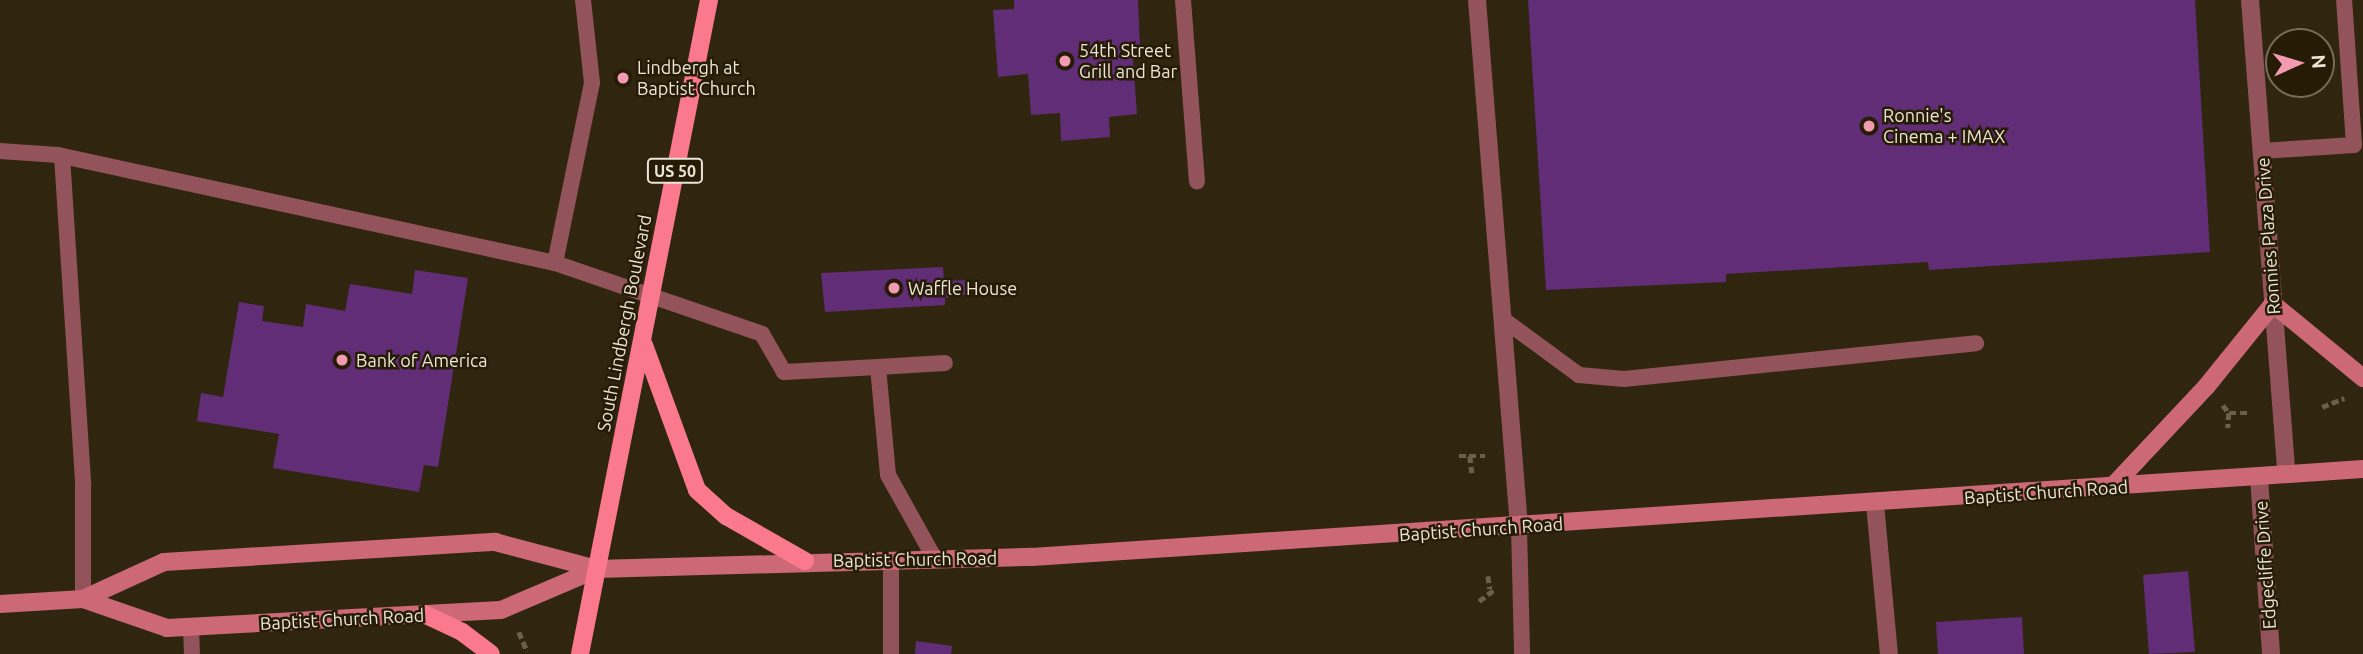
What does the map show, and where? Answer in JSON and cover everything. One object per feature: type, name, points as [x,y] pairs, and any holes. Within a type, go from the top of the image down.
[{"type":"main road","name":"South Lindbergh Boulevard","points":[[580,654],[709,0]]},
{"type":"main road","points":[[643,342],[689,480],[726,516],[805,561]]},
{"type":"main road","points":[[425,614],[463,632],[491,654]]},
{"type":"street","points":[[1477,0],[1519,527]]},
{"type":"street","name":"Ronnies Plaza Drive","points":[[2250,0],[2286,472]]},
{"type":"street","points":[[2112,487],[2206,387],[2273,304],[2363,378]]},
{"type":"street","name":"Baptist Church Road","points":[[0,604],[83,599],[163,562],[495,542],[597,569],[935,559],[1519,527],[2259,477],[2286,472],[2363,469]]},
{"type":"street","name":"Edgecliffe Drive","points":[[2259,477],[2271,654]]},
{"type":"street","points":[[1875,504],[1889,654]]},
{"type":"street","name":"Baptist Church Road","points":[[83,599],[167,628],[501,610],[597,569]]},
{"type":"lane","points":[[555,263],[592,83],[583,0]]},
{"type":"lane","points":[[1183,0],[1197,181]]},
{"type":"lane","points":[[2261,152],[2354,145],[2344,0]]},
{"type":"lane","points":[[0,151],[62,156],[555,263],[762,334],[784,372],[945,363]]},
{"type":"lane","points":[[62,156],[83,485],[83,599]]},
{"type":"lane","points":[[1504,320],[1579,375],[1624,379],[1976,343]]},
{"type":"lane","points":[[878,366],[888,475],[935,559]]},
{"type":"lane","points":[[1519,527],[1522,654]]},
{"type":"lane","points":[[891,560],[891,654]]},
{"type":"lane","points":[[191,627],[192,654]]},
{"type":"path","points":[[2322,407],[2348,396]]},
{"type":"path","points":[[2229,413],[2248,413]]},
{"type":"path","points":[[1460,456],[1485,456]]},
{"type":"path","points":[[1470,456],[1472,473]]},
{"type":"path","points":[[1479,601],[1493,589],[1488,576]]},
{"type":"path","points":[[519,631],[527,652]]},
{"type":"building","name":"54th Street Grill and Bar","points":[[1014,0],[1138,0],[1140,46],[1132,47],[1137,114],[1109,117],[1110,137],[1061,141],[1060,113],[1031,115],[1028,74],[998,77],[993,10],[1014,9]]},
{"type":"building","name":"Ronnie's Cinema + IMAX","points":[[1528,0],[2195,0],[2210,252],[1929,270],[1928,262],[1726,274],[1726,282],[1546,290]]},
{"type":"building","name":"Waffle House","points":[[943,267],[944,281],[965,280],[965,295],[945,298],[945,305],[825,312],[821,273]]},
{"type":"building","name":"Bank of America","points":[[415,270],[468,278],[438,467],[424,465],[419,492],[273,468],[279,434],[197,421],[201,393],[223,397],[239,302],[264,306],[262,321],[303,327],[306,304],[345,311],[350,284],[412,294]]},
{"type":"building","points":[[2188,571],[2195,652],[2149,654],[2143,575]]},
{"type":"building","points":[[2022,617],[2024,654],[1938,654],[1936,622]]},
{"type":"building","points":[[916,641],[952,646],[951,654],[915,654]]},
{"type":"place","name":"54th Street Grill and Bar","points":[[1065,61]]},
{"type":"place","name":"Lindbergh at Baptist Church","points":[[623,78]]},
{"type":"place","name":"Ronnie's Cinema + IMAX","points":[[1869,126]]},
{"type":"place","name":"Waffle House","points":[[894,288]]},
{"type":"place","name":"Bank of America","points":[[342,360]]}]
